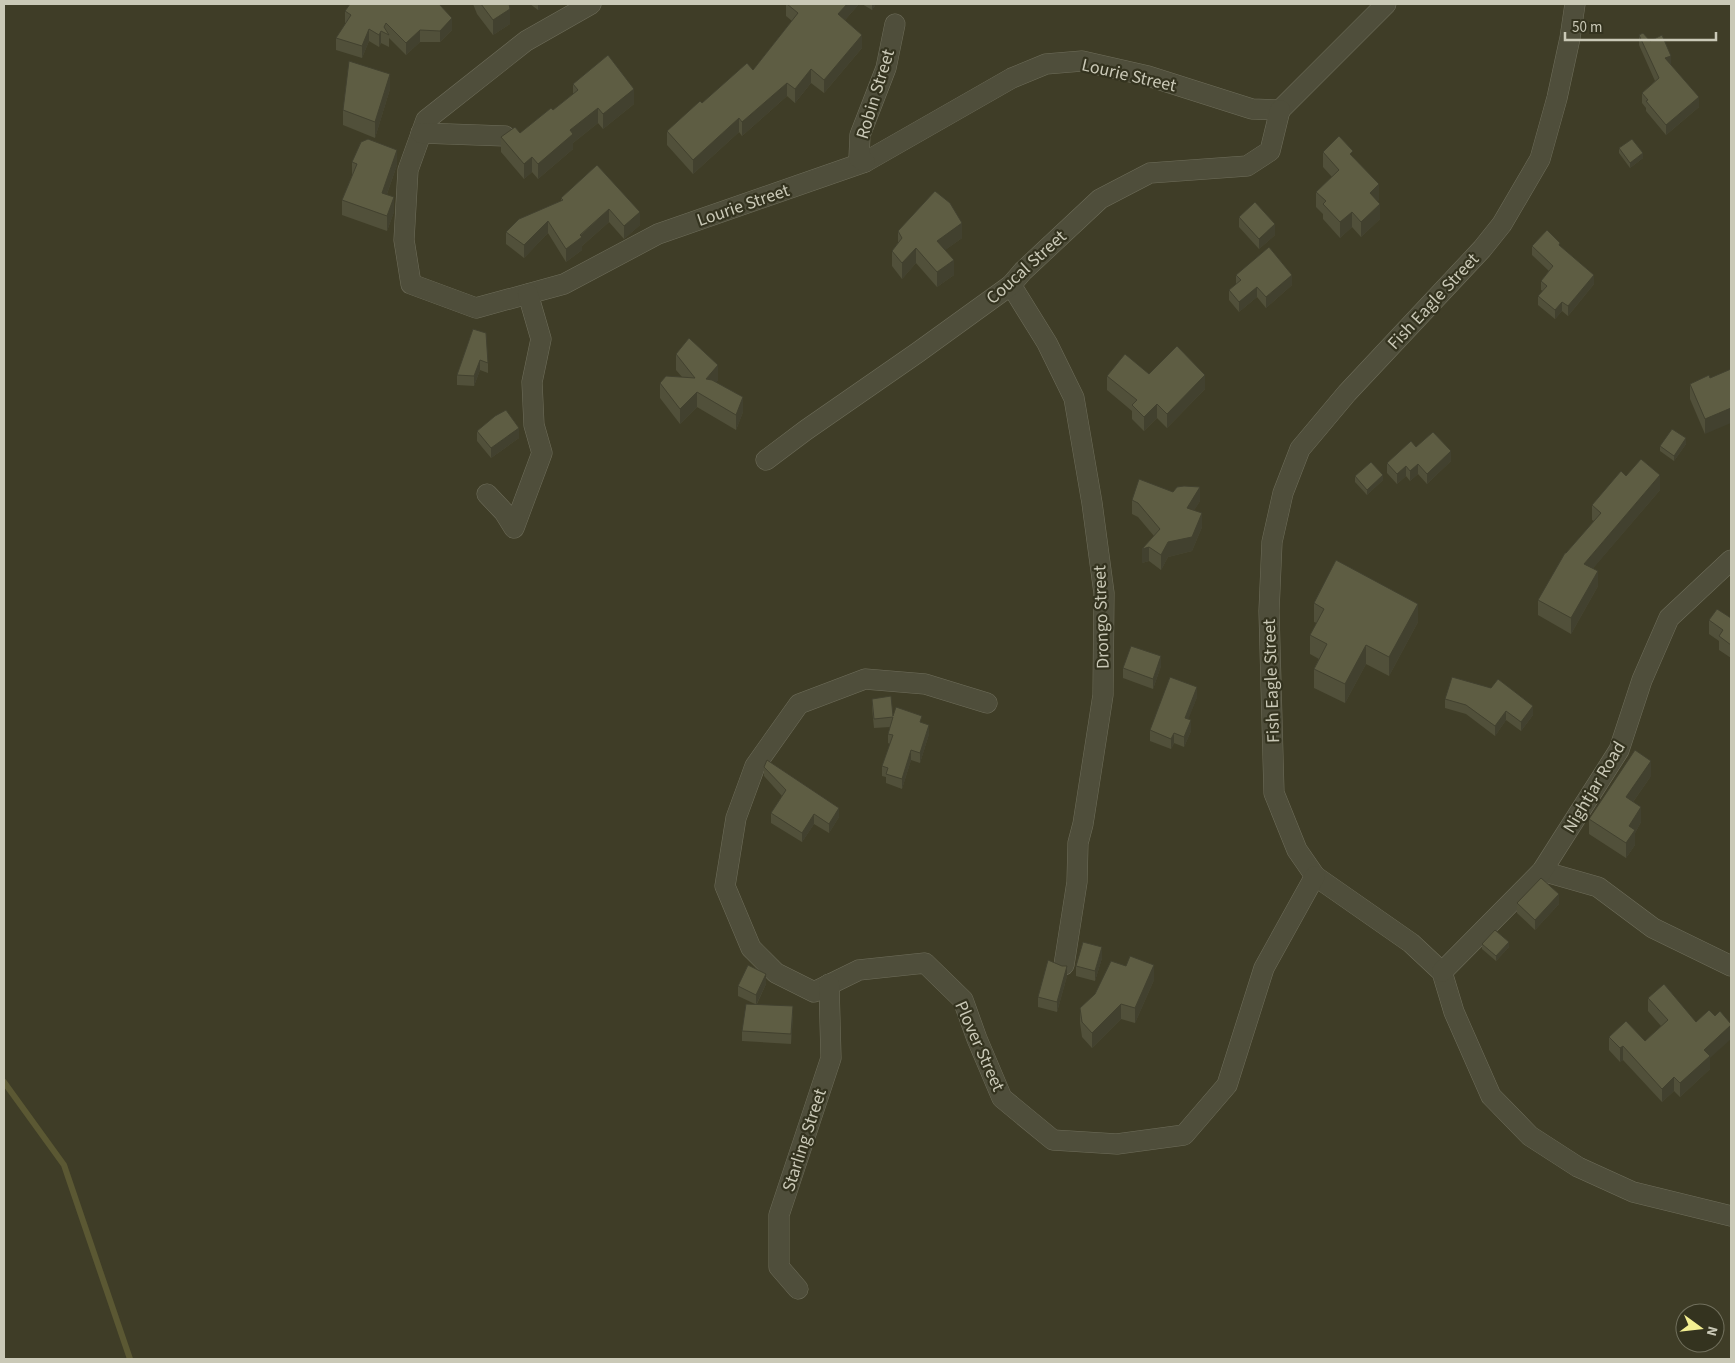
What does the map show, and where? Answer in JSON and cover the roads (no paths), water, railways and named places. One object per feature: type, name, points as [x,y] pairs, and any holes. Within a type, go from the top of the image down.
[{"type":"street","name":"Lourie Street","points":[[591,4],[526,41],[426,120],[408,170],[404,240],[411,284],[476,308],[564,284],[658,234],[865,162],[1012,78],[1046,64],[1082,61],[1148,76],[1252,109],[1280,110]]},
{"type":"street","points":[[1280,110],[1386,4]]},
{"type":"street","name":"Fish Eagle Street","points":[[1442,972],[1411,944],[1315,876],[1296,850],[1274,793],[1269,611],[1272,542],[1283,492],[1300,449],[1348,393],[1482,250],[1502,224],[1540,158],[1558,98],[1575,4]]},
{"type":"street","name":"Robin Street","points":[[865,162],[859,158],[860,134],[886,68],[895,24]]},
{"type":"street","name":"Coucal Street","points":[[766,460],[806,430],[917,354],[1011,285],[1023,270],[1100,199],[1150,173],[1247,166],[1270,151],[1280,110]]},
{"type":"street","points":[[421,133],[505,136]]},
{"type":"street","name":"Drongo Street","points":[[1011,285],[1047,342],[1074,398],[1092,503],[1104,593],[1103,695],[1083,824],[1078,843],[1077,882],[1064,965]]},
{"type":"street","points":[[487,494],[504,512],[514,528],[542,453],[534,425],[532,382],[541,339],[528,294]]},
{"type":"street","name":"Nightjar Road","points":[[1442,972],[1542,871],[1619,750],[1642,680],[1669,618],[1731,560]]},
{"type":"street","name":"Plover Street","points":[[987,703],[924,684],[865,680],[799,704],[755,766],[736,818],[725,886],[751,948],[776,973],[814,992],[859,970],[925,962],[963,1000],[1002,1098],[1053,1140],[1117,1144],[1184,1136],[1227,1085],[1264,968],[1315,876]]},
{"type":"street","points":[[1542,871],[1598,886],[1653,928],[1731,966]]},
{"type":"street","points":[[1442,972],[1454,1012],[1491,1096],[1530,1136],[1578,1167],[1633,1192],[1731,1216]]},
{"type":"street","name":"Starling Street","points":[[798,1289],[779,1267],[779,1215],[831,1058],[829,984]]},
{"type":"waterway","points":[[4,1082],[64,1165],[130,1359]]}]
